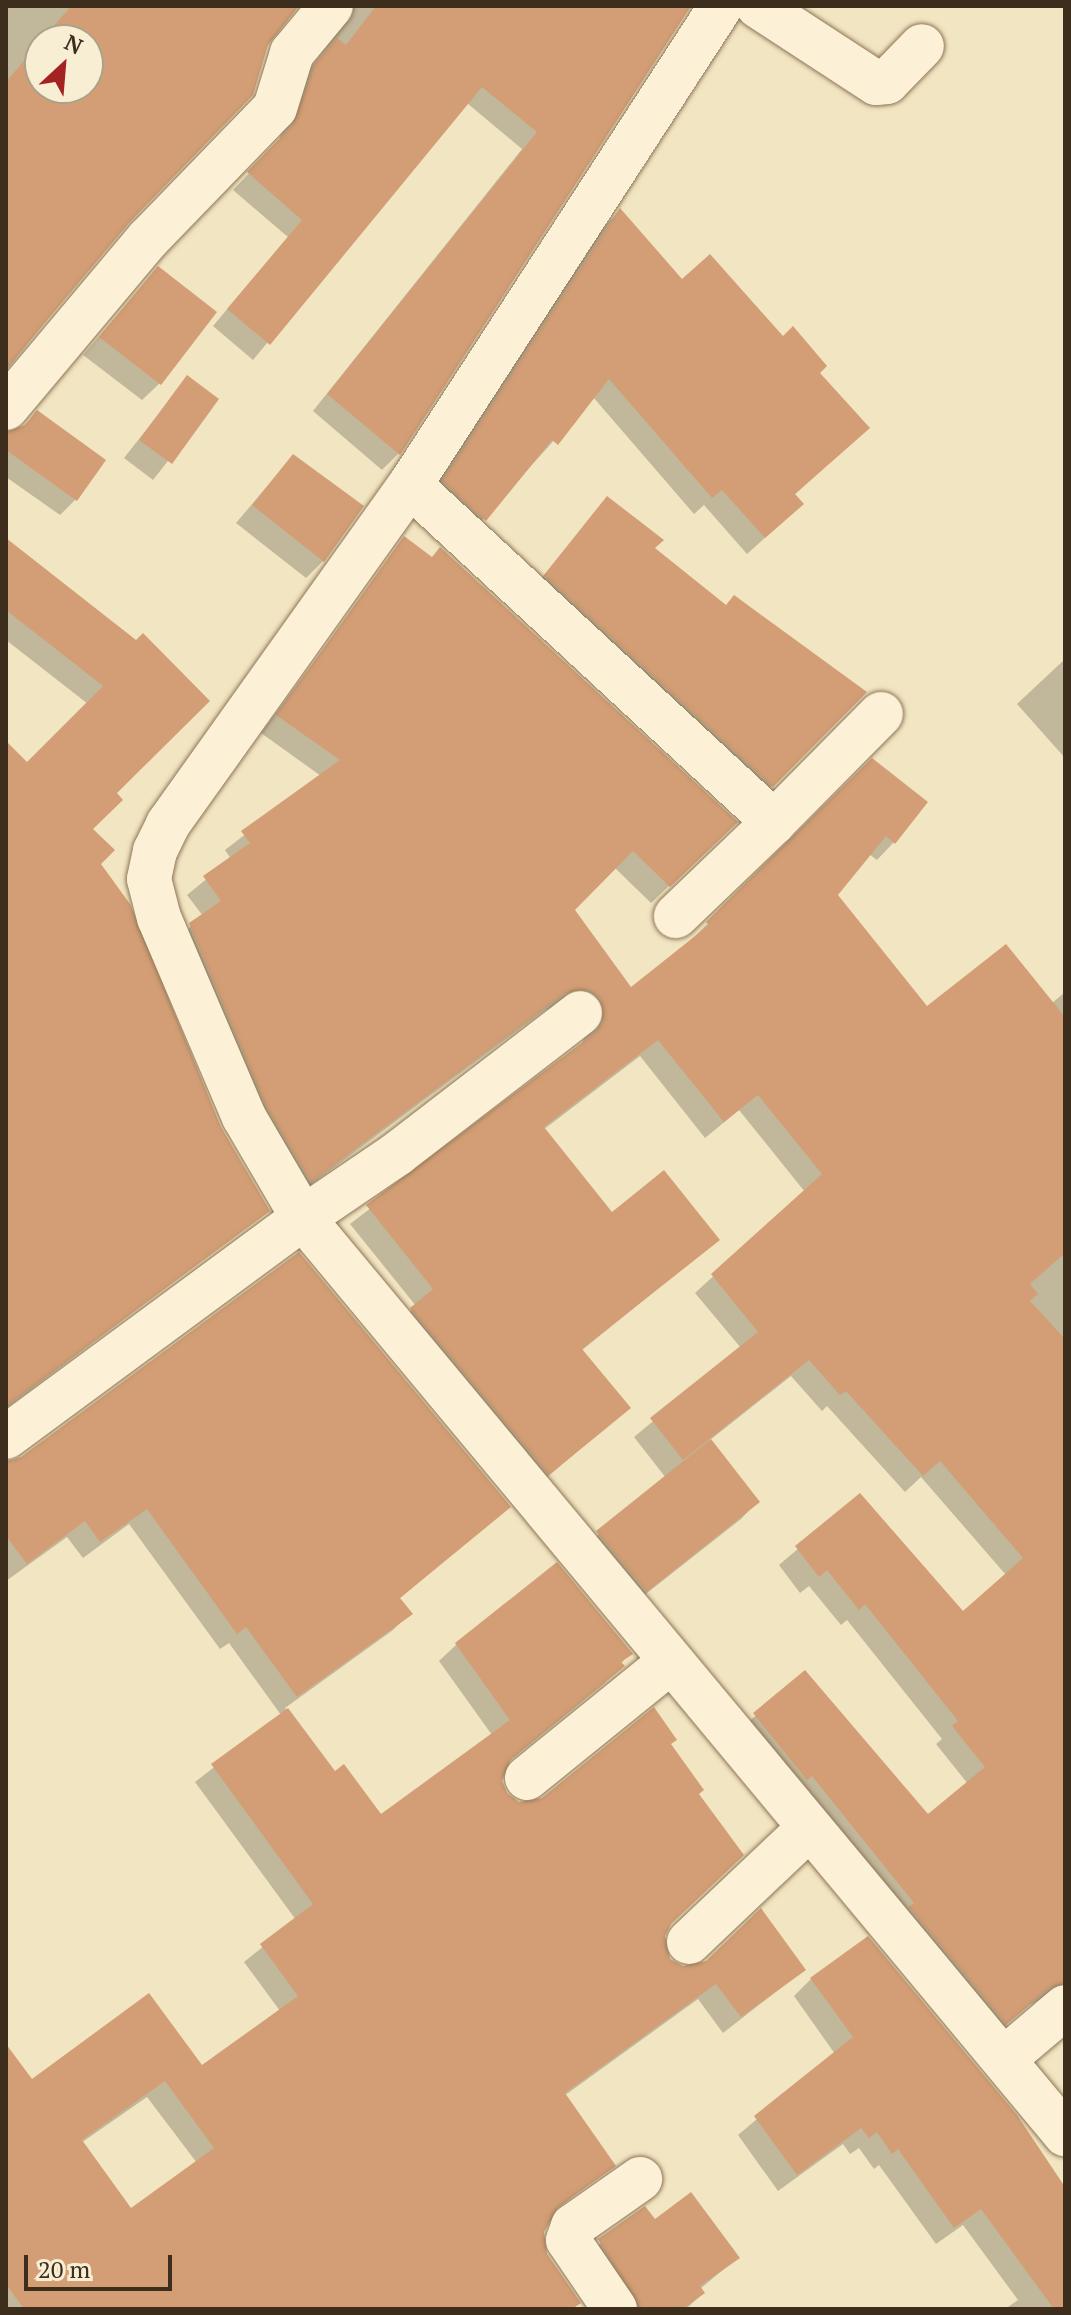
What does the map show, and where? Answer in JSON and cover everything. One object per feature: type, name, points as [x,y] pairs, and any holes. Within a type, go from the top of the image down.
[{"type":"street","points":[[6,408],[148,239],[275,108],[292,53],[331,6]]},
{"type":"street","points":[[721,6],[410,485],[168,824],[150,867],[159,918],[244,1117],[303,1218],[1065,2134]]},
{"type":"street","points":[[758,6],[876,83],[887,82],[922,46]]},
{"type":"street","points":[[410,485],[774,822]]},
{"type":"street","points":[[676,916],[881,714]]},
{"type":"street","points":[[6,1437],[303,1218],[397,1154],[580,1013]]},
{"type":"street","points":[[527,1778],[670,1662]]},
{"type":"street","points":[[689,1942],[809,1828]]},
{"type":"street","points":[[1004,2059],[1065,2007]]},
{"type":"street","points":[[615,2309],[577,2254],[569,2233],[640,2179]]},
{"type":"building","points":[[71,6],[299,6],[268,45],[253,95],[129,223],[6,369],[6,82],[24,61],[24,104],[104,104],[104,24],[56,24]]},
{"type":"building","points":[[376,6],[691,6],[400,455],[327,394],[537,132],[482,87],[270,345],[227,309],[302,220],[247,172],[293,125],[314,65],[337,38],[346,45]]},
{"type":"building","points":[[620,208],[682,279],[710,254],[783,336],[793,326],[827,366],[820,373],[870,428],[795,494],[804,504],[765,538],[722,490],[712,498],[609,379],[558,445],[552,440],[486,521],[442,481]]},
{"type":"building","points":[[158,266],[217,312],[161,385],[99,337]]},
{"type":"building","points":[[187,375],[219,399],[172,464],[139,440]]},
{"type":"building","points":[[37,410],[106,460],[77,501],[6,450],[6,432],[25,425]]},
{"type":"building","points":[[293,454],[364,506],[324,562],[252,505]]},
{"type":"building","points":[[607,496],[664,540],[655,548],[726,605],[734,595],[867,692],[773,787],[544,575]]},
{"type":"building","points":[[404,536],[432,557],[440,547],[738,822],[670,887],[633,851],[575,910],[631,987],[709,925],[706,922],[872,758],[928,802],[895,844],[886,836],[838,895],[927,1006],[1006,944],[1065,1017],[1065,1253],[1030,1284],[1038,1294],[1030,1301],[1065,1339],[1065,1983],[1049,1988],[1006,2024],[909,1907],[914,1903],[812,1776],[807,1780],[753,1713],[805,1670],[928,1814],[985,1767],[952,1726],[958,1721],[865,1604],[859,1610],[827,1570],[819,1577],[795,1546],[860,1493],[963,1611],[1023,1558],[940,1461],[923,1476],[846,1391],[840,1395],[809,1360],[683,1460],[650,1418],[758,1332],[711,1274],[822,1174],[758,1095],[724,1122],[658,1040],[544,1127],[612,1212],[664,1170],[720,1240],[582,1349],[631,1408],[549,1475],[410,1308],[433,1289],[366,1205],[595,1033],[603,1022],[600,998],[589,990],[565,993],[311,1182],[266,1106],[189,923],[221,901],[203,876],[250,843],[241,831],[340,760],[276,715]]},
{"type":"building","points":[[6,538],[136,640],[143,633],[210,701],[117,793],[123,800],[93,829],[115,850],[101,864],[130,904],[221,1127],[270,1211],[6,1406],[6,741],[27,762],[103,686],[6,610]]},
{"type":"building","points":[[299,1252],[511,1507],[400,1598],[413,1614],[297,1697],[246,1627],[237,1634],[147,1509],[100,1542],[85,1521],[27,1564],[6,1536],[6,1462],[21,1457]]},
{"type":"building","points":[[711,1439],[760,1502],[647,1592],[596,1531]]},
{"type":"building","points":[[557,1562],[633,1654],[621,1662],[625,1666],[511,1759],[502,1781],[507,1793],[519,1802],[542,1798],[654,1707],[677,1740],[671,1744],[704,1790],[699,1794],[744,1855],[671,1924],[665,1936],[670,1959],[683,1966],[706,1961],[761,1908],[806,1970],[741,2017],[716,1984],[565,2093],[616,2166],[559,2206],[544,2232],[547,2254],[581,2303],[572,2309],[24,2309],[6,2284],[6,2044],[32,2079],[149,1993],[202,2065],[298,1996],[260,1944],[313,1904],[211,1764],[288,1708],[335,1771],[344,1764],[381,1814],[510,1720],[455,1643]],"holes":[[[165,2081],[214,2148],[131,2208],[82,2140]]]},
{"type":"building","points":[[868,1936],[1017,2115],[1065,2187],[1065,2309],[1054,2309],[981,2209],[954,2228],[898,2149],[892,2154],[877,2132],[869,2138],[861,2128],[797,2175],[754,2116],[853,2037],[810,1978]]},
{"type":"building","points":[[691,2192],[740,2258],[700,2286],[705,2293],[683,2309],[640,2309],[598,2239],[645,2206],[655,2219]]}]
